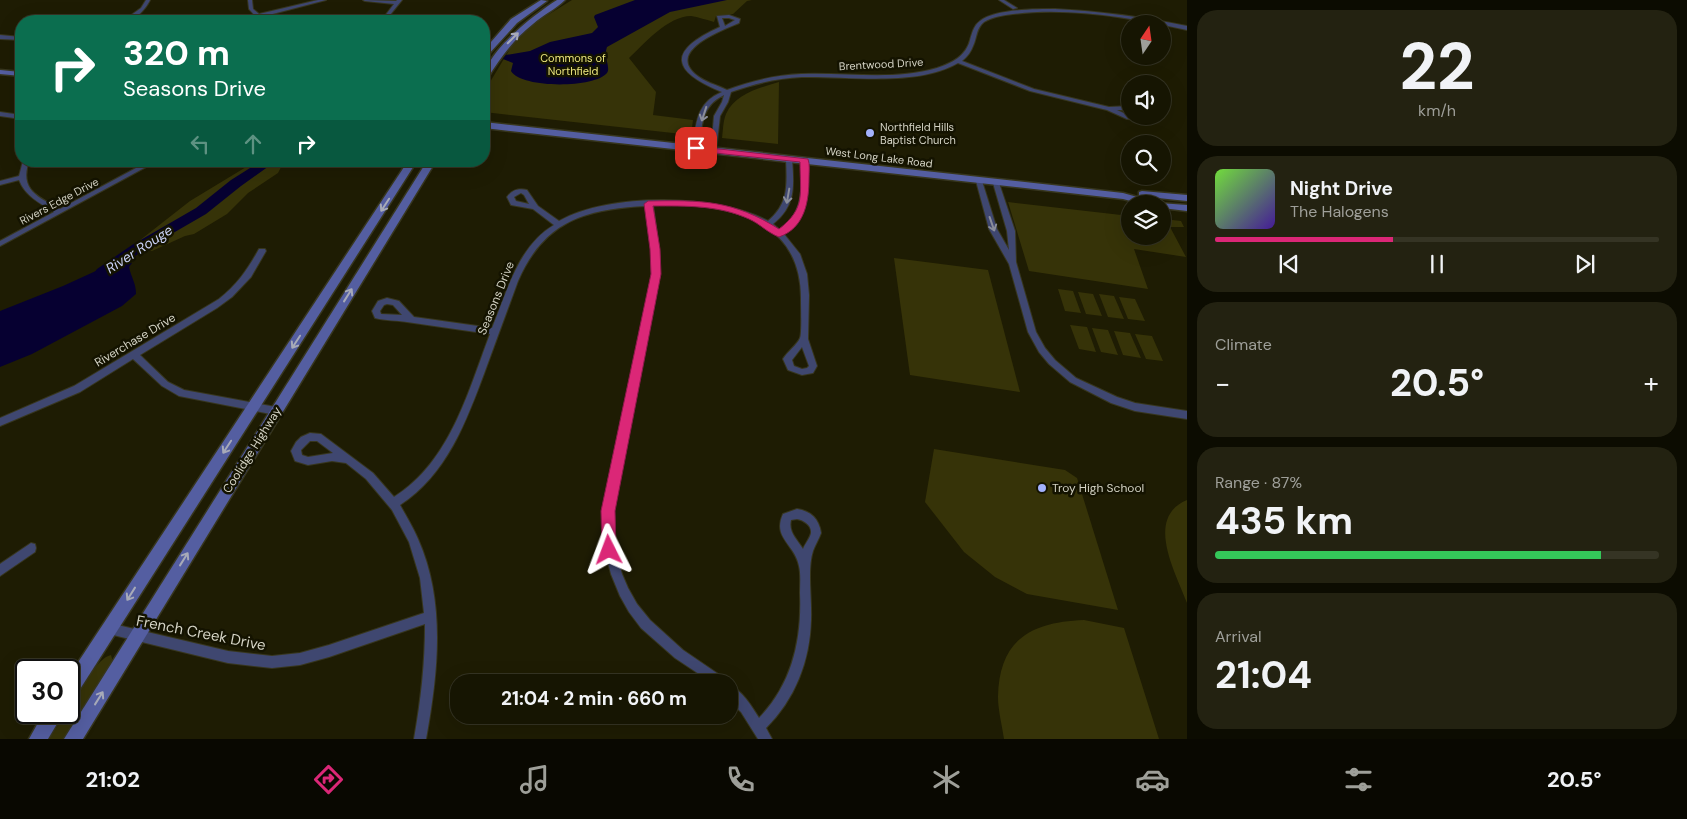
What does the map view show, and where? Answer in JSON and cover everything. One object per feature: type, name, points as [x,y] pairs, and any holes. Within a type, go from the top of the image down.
[{"type":"main road","points":[[490,47],[514,21],[546,0]]},
{"type":"main road","points":[[490,62],[508,41],[533,18],[562,0]]},
{"type":"main road","points":[[0,72],[15,73]]},
{"type":"main road","name":"West Long Lake Road","points":[[490,126],[1121,196]]},
{"type":"main road","name":"Coolidge Highway","points":[[80,674],[409,167]]},
{"type":"main road","points":[[413,167],[414,171],[424,174]]},
{"type":"main road","name":"Coolidge Highway","points":[[74,739],[428,167]]},
{"type":"main road","points":[[400,181],[411,183],[414,189]]},
{"type":"main road","name":"West Long Lake Road","points":[[1130,195],[1151,195]]},
{"type":"main road","name":"West Long Lake Road","points":[[1171,197],[1187,198]]},
{"type":"main road","points":[[1171,206],[1187,208]]},
{"type":"main road","points":[[38,739],[47,724]]},
{"type":"street","points":[[134,15],[143,9],[148,0]]},
{"type":"street","points":[[250,0],[250,6],[257,15]]},
{"type":"street","points":[[262,15],[324,0]]},
{"type":"street","points":[[365,0],[399,2]]},
{"type":"street","points":[[1001,0],[1015,8]]},
{"type":"street","points":[[388,15],[399,2]]},
{"type":"street","name":"Brentwood Drive","points":[[696,148],[703,113],[707,104],[714,98],[746,84],[773,78],[912,74],[940,69],[964,56],[970,48],[978,24],[992,15],[1015,8],[1049,5],[1084,7],[1187,28]]},
{"type":"street","points":[[714,150],[717,116],[728,92],[695,77],[687,70],[683,61],[684,55],[691,46],[723,28]]},
{"type":"street","points":[[0,37],[15,38]]},
{"type":"street","points":[[956,61],[1032,90],[1109,109],[1121,114]]},
{"type":"street","points":[[1109,109],[1121,108]]},
{"type":"street","points":[[0,114],[15,116]]},
{"type":"street","points":[[768,226],[778,217],[787,202],[790,192],[789,159]]},
{"type":"street","points":[[779,234],[794,222],[803,206],[805,160]]},
{"type":"street","points":[[24,167],[21,178],[25,188],[60,212]]},
{"type":"street","name":"Rivers Edge Drive","points":[[0,244],[143,167]]},
{"type":"street","points":[[0,183],[21,178]]},
{"type":"street","points":[[979,181],[993,229],[1013,264]]},
{"type":"street","points":[[996,183],[1011,231],[1013,264],[1032,332],[1042,350],[1062,371],[1089,389],[1135,407],[1187,415]]},
{"type":"street","name":"Seasons Drive","points":[[393,504],[415,488],[443,457],[456,432],[524,260],[540,240],[560,225],[586,213],[602,208],[648,204],[697,203],[719,206],[745,214],[768,226],[779,234],[796,253],[802,267],[804,339]]},
{"type":"street","points":[[648,204],[655,249],[656,274],[608,511],[609,550],[617,580],[636,612],[666,643],[709,674]]},
{"type":"street","points":[[534,207],[560,225]]},
{"type":"street","name":"Riverchase Drive","points":[[0,422],[77,389],[231,294],[253,270],[262,251]]},
{"type":"street","points":[[411,319],[495,332]]},
{"type":"street","points":[[134,355],[165,384],[182,393],[276,411]]},
{"type":"street","points":[[349,459],[332,456],[305,461],[298,458],[296,450],[300,442],[318,437],[349,459],[378,485],[407,526],[420,558],[431,616],[430,684],[420,739]]},
{"type":"street","points":[[0,571],[31,548]]},
{"type":"street","points":[[759,727],[780,704],[794,679],[800,662],[805,634],[806,570]]},
{"type":"street","name":"French Creek Drive","points":[[109,629],[228,656],[272,662],[300,659],[329,651],[431,616]]},
{"type":"street","points":[[738,702],[759,727],[766,739]]},
{"type":"green space","name":"Commons of Northfield","points":[[572,0],[752,0],[747,1],[733,14],[716,16],[714,22],[691,16],[682,17],[657,32],[629,58],[656,92],[653,115],[693,120],[691,135],[490,113],[490,82],[511,47],[533,24]]},
{"type":"green space","points":[[779,82],[778,144],[722,138],[726,114],[735,101],[748,93]]},
{"type":"green space","points":[[246,167],[281,167],[278,173],[248,193],[227,214],[194,234],[185,236],[152,251],[130,248],[190,201]]},
{"type":"green space","points":[[1008,202],[1121,215],[1121,245],[1171,245],[1171,229],[1186,257],[1134,249],[1148,289],[1029,271]]},
{"type":"green space","points":[[1171,220],[1181,221],[1184,227],[1171,227]]},
{"type":"green space","points":[[894,258],[988,270],[1020,392],[910,375]]},
{"type":"green space","points":[[1058,289],[1073,291],[1081,313],[1065,311]]},
{"type":"green space","points":[[1078,292],[1093,294],[1102,316],[1086,314]]},
{"type":"green space","points":[[1099,294],[1114,296],[1124,319],[1108,317]]},
{"type":"green space","points":[[1119,297],[1135,299],[1145,321],[1128,319]]},
{"type":"green space","points":[[1070,325],[1087,327],[1096,352],[1079,349]]},
{"type":"green space","points":[[1092,328],[1108,330],[1118,355],[1101,352]]},
{"type":"green space","points":[[1114,331],[1130,333],[1141,358],[1123,355]]},
{"type":"green space","points":[[1135,334],[1152,336],[1163,361],[1146,359]]},
{"type":"green space","points":[[934,449],[1065,470],[1077,478],[1118,610],[1027,594],[995,577],[964,552],[925,502]]},
{"type":"green space","points":[[1187,500],[1187,603],[1171,562],[1165,533],[1167,519],[1174,508]]},
{"type":"green space","points":[[1084,620],[1124,628],[1159,739],[1004,739],[998,697],[1000,677],[1012,648],[1034,630],[1049,625]]},
{"type":"green space","points":[[111,655],[113,662],[80,714],[80,690],[93,670],[105,658]]},
{"type":"green space","points":[[59,724],[74,724],[64,739],[49,739]]},
{"type":"shaded area","points":[[635,0],[727,0],[670,12],[607,47],[607,73],[600,78],[588,82],[559,84],[529,81],[518,77],[511,71],[513,63],[503,59],[506,55],[530,51],[550,42],[592,33],[598,27],[595,15]]},
{"type":"shaded area","points":[[115,258],[132,263],[129,267],[136,294],[122,306],[32,354],[0,367],[0,311],[98,270]]},
{"type":"waterway","name":"River Rouge","points":[[102,273],[137,248],[201,211],[236,183],[261,167]]},
{"type":"place","name":"Northfield Hills Baptist Church","points":[[870,133]]},
{"type":"place","name":"Troy High School","points":[[1042,488]]},
{"type":"route","points":[[609,550],[608,511],[657,268],[648,204],[697,203],[729,208],[754,218],[779,234],[794,222],[801,212],[805,200],[805,160],[696,148]]}]
